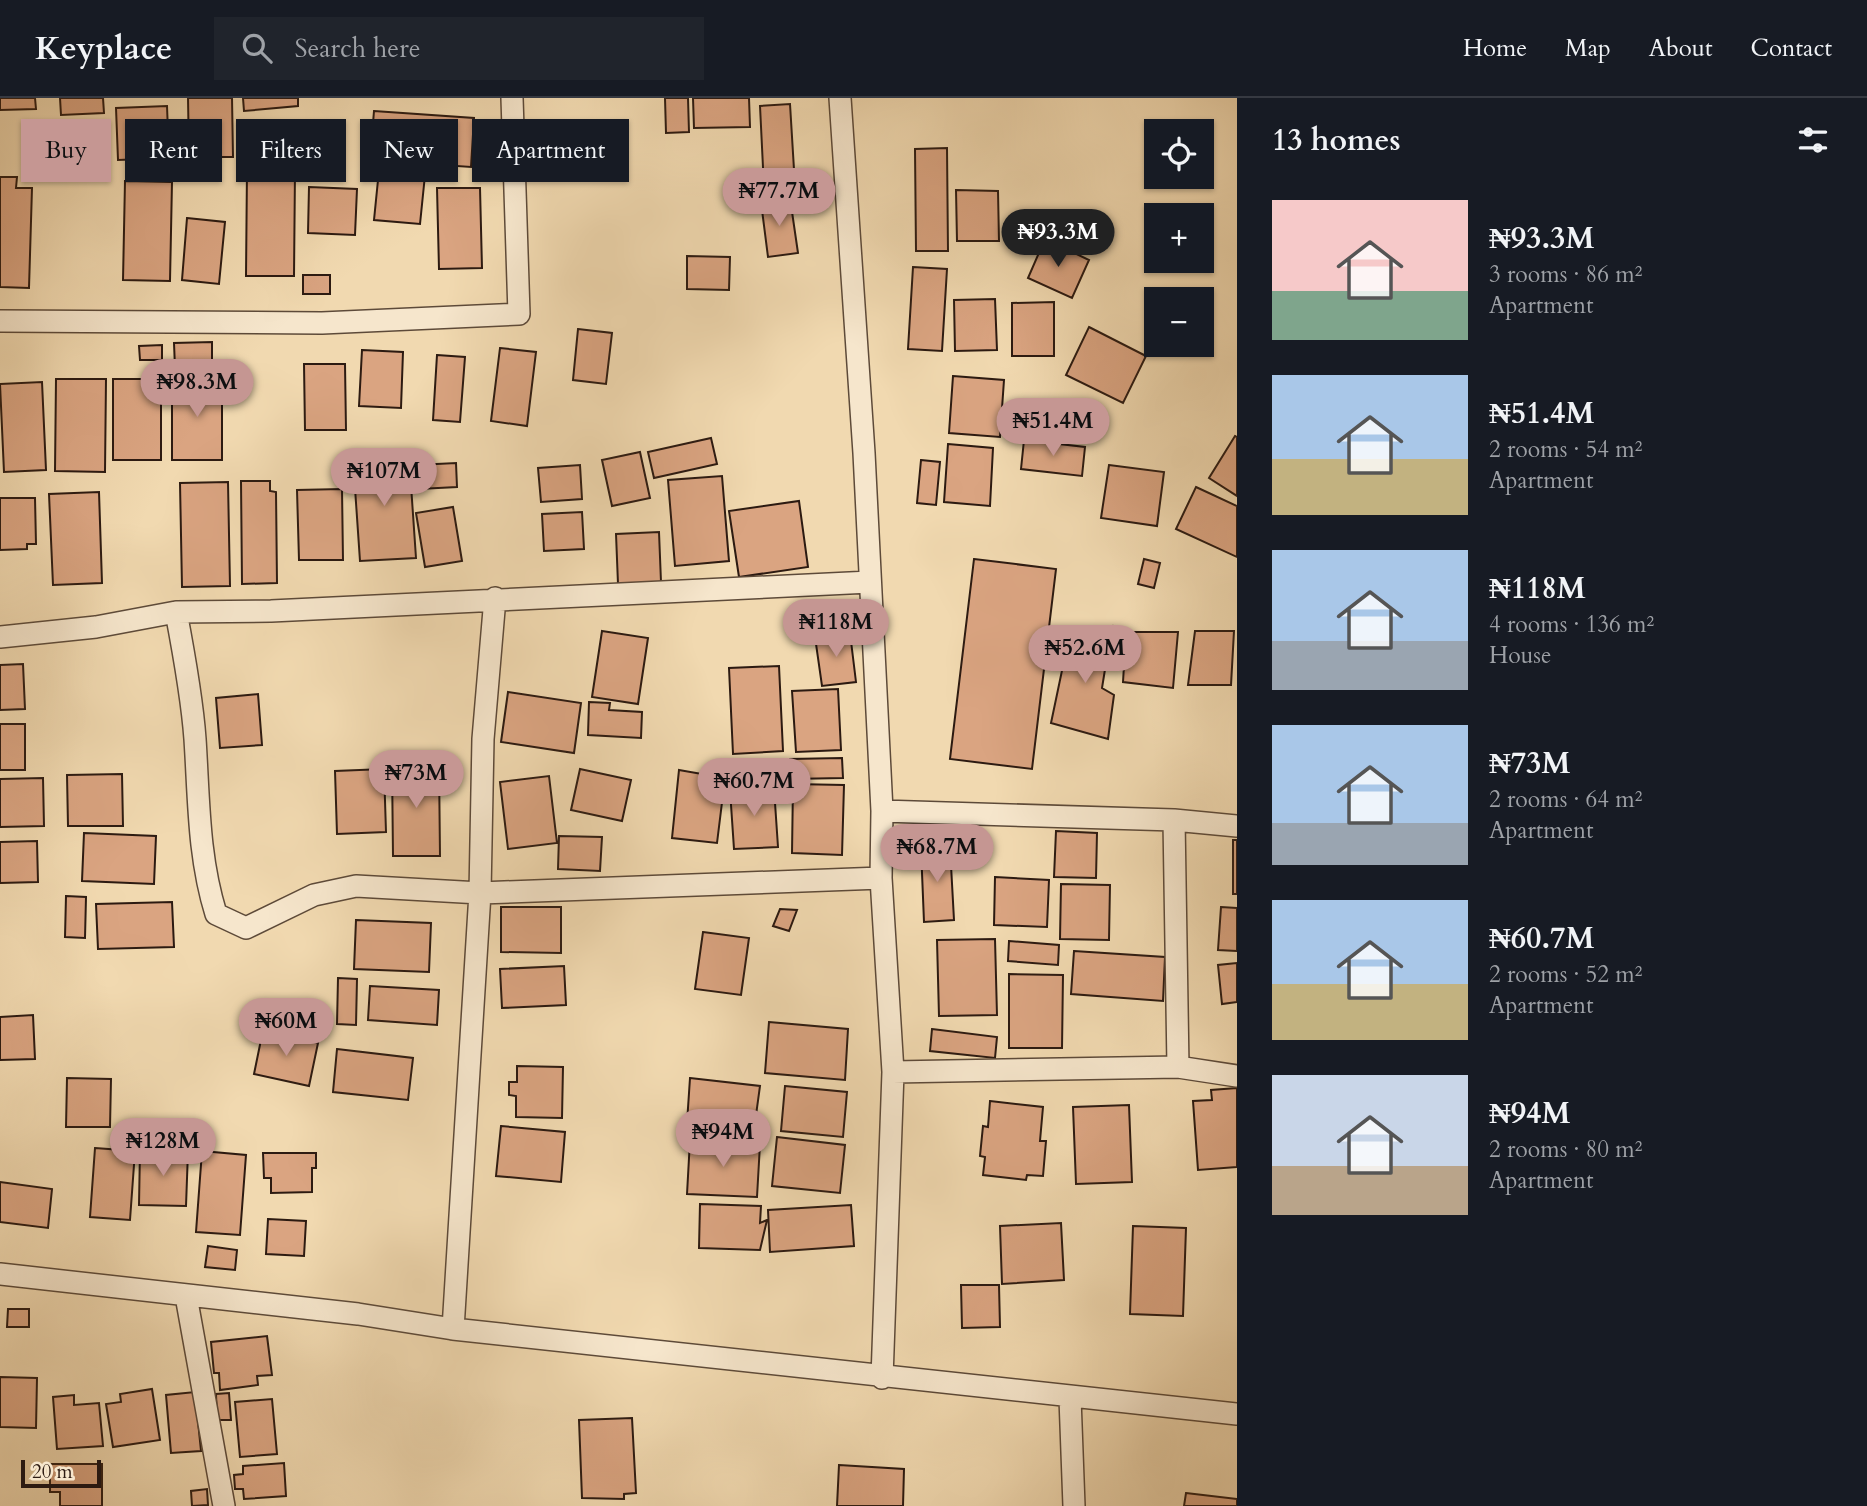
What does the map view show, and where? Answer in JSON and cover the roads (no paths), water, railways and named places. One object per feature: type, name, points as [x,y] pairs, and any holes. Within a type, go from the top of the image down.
[{"type":"street","points":[[0,321],[322,323],[519,313],[512,98]]},
{"type":"street","points":[[840,98],[870,582],[881,811],[881,878],[893,1072],[882,1378]]},
{"type":"street","points":[[0,637],[96,627],[177,612],[271,611],[495,598],[870,582]]},
{"type":"street","points":[[453,1329],[480,893],[483,740],[495,598]]},
{"type":"street","points":[[177,612],[195,737],[200,841],[216,914],[246,928],[314,895],[356,886],[480,893],[881,878]]},
{"type":"street","points":[[881,811],[1174,820],[1237,826]]},
{"type":"street","points":[[1174,820],[1178,1067]]},
{"type":"street","points":[[893,1072],[1178,1067],[1237,1076]]},
{"type":"street","points":[[0,1274],[358,1314],[453,1329],[882,1378],[1237,1414]]},
{"type":"street","points":[[186,1296],[224,1506]]},
{"type":"street","points":[[1070,1398],[1074,1506]]}]
